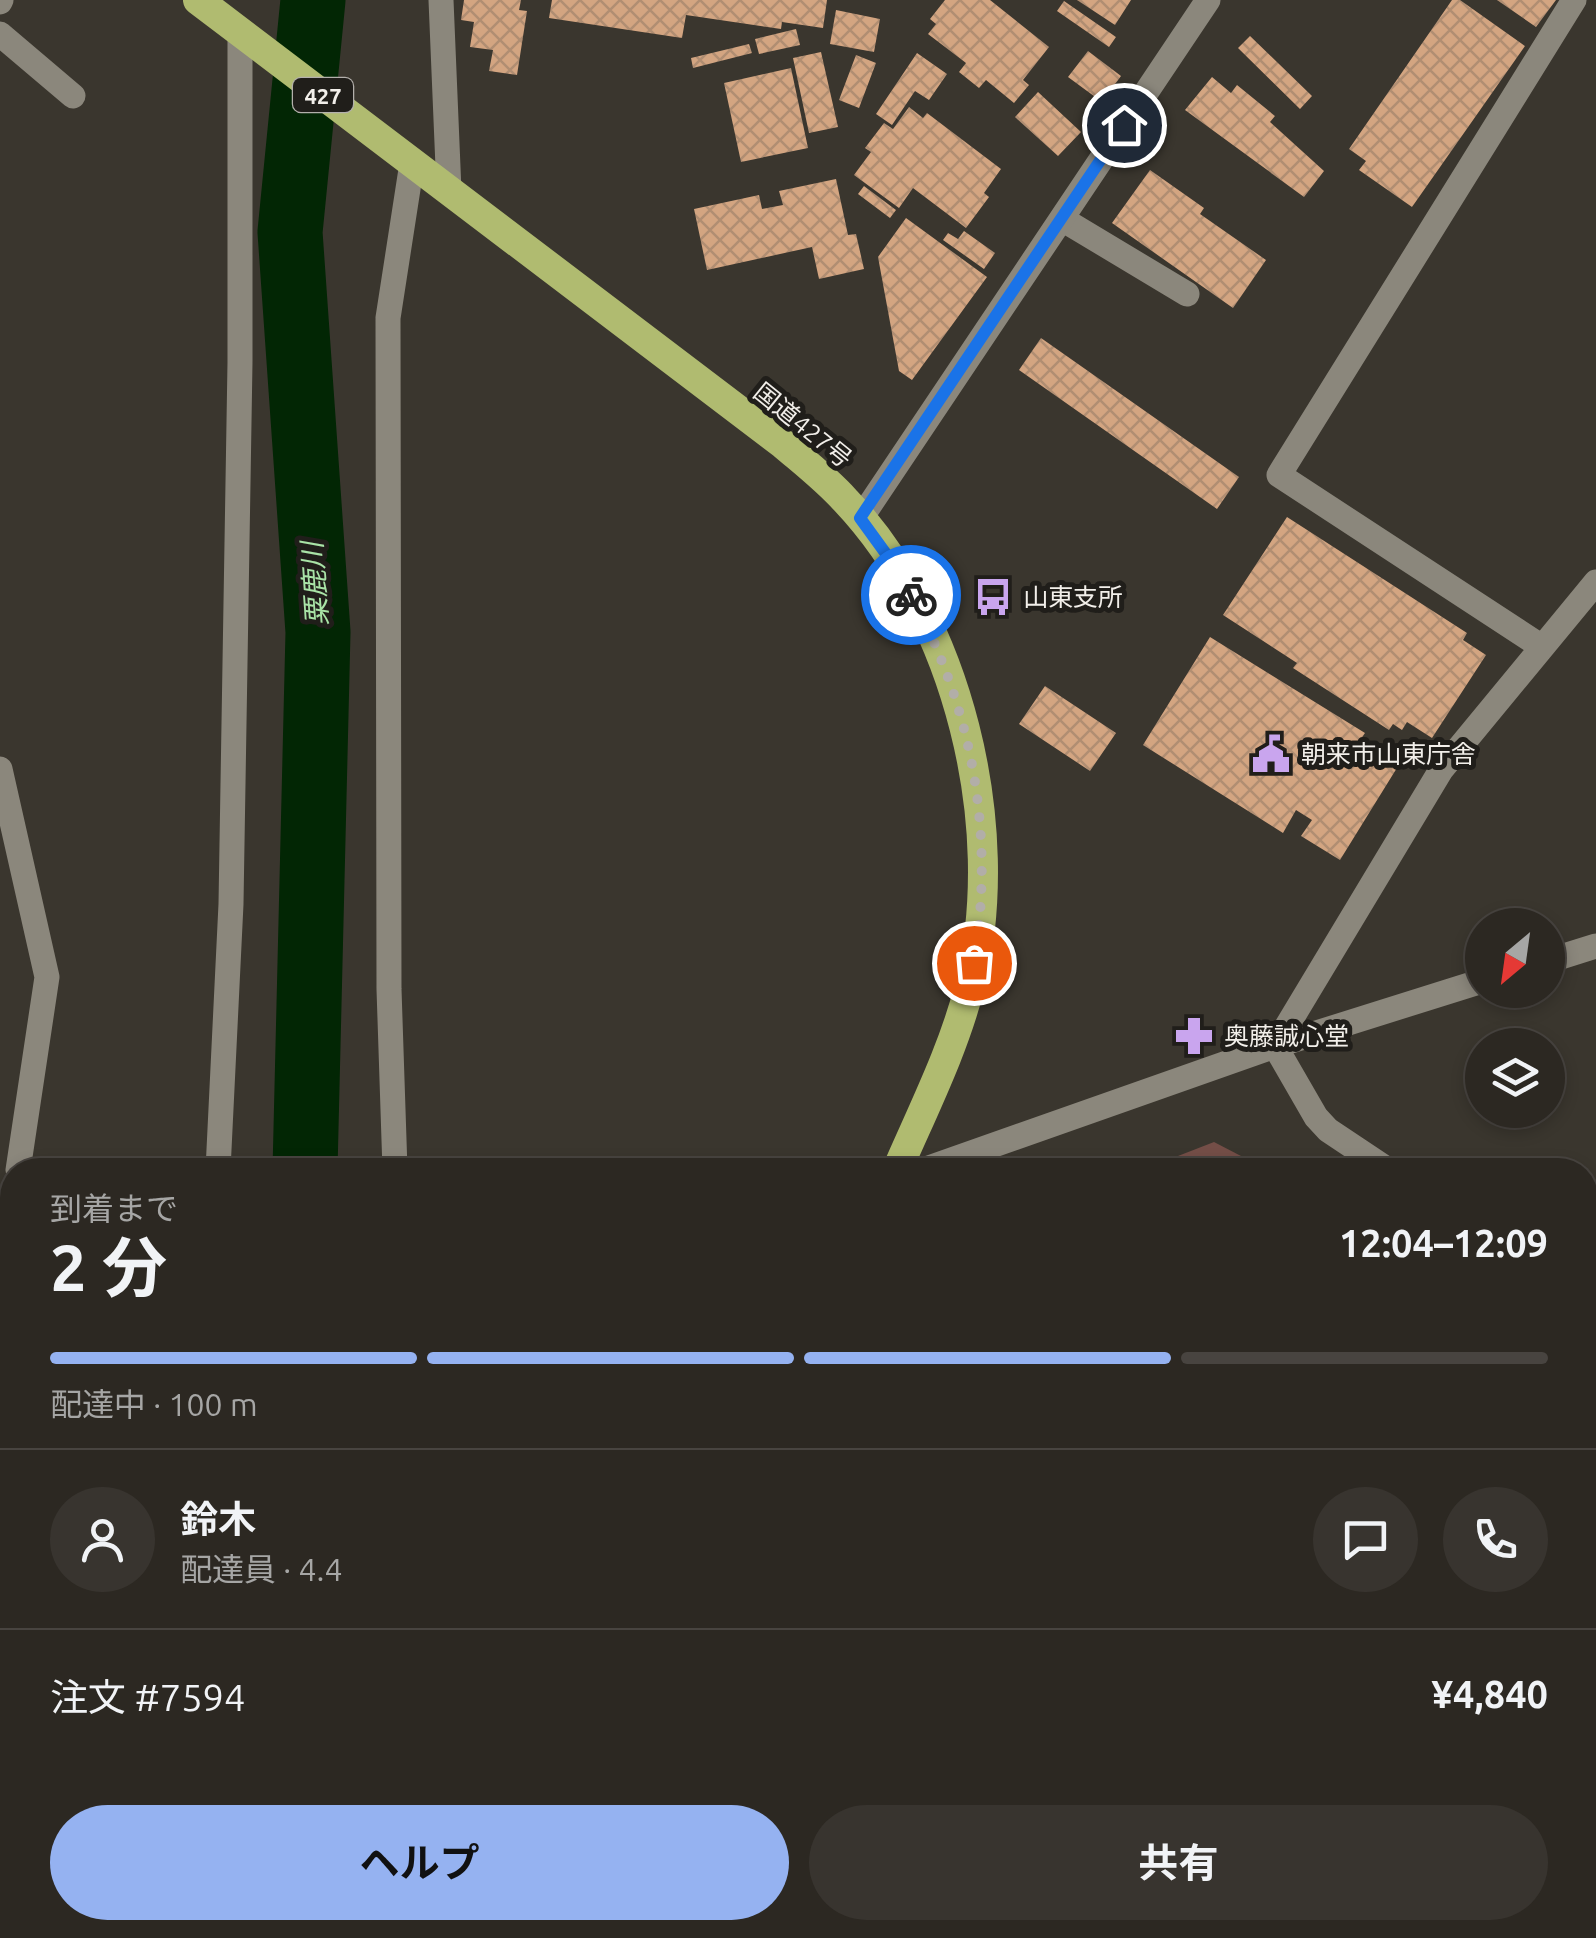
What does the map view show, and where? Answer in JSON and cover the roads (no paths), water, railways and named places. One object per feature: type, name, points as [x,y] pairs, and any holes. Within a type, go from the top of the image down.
[{"type":"highway","name":"国道427号","points":[[198,0],[782,444],[815,471],[860,518],[897,569],[935,642],[964,723],[980,810],[982,898],[970,984],[943,1066],[902,1158]]},
{"type":"street","points":[[441,0],[450,191]]},
{"type":"street","points":[[860,518],[1208,0]]},
{"type":"street","points":[[1542,646],[1279,475],[1574,0]]},
{"type":"street","points":[[0,34],[73,96]]},
{"type":"street","points":[[219,1158],[230,904],[246,37]]},
{"type":"street","points":[[395,1158],[389,989],[388,318],[403,156]]},
{"type":"street","points":[[1062,219],[1186,294]]},
{"type":"street","points":[[1275,1046],[1441,770],[1596,582]]},
{"type":"street","points":[[0,769],[47,977],[20,1158]]},
{"type":"street","points":[[1565,956],[1596,946]]},
{"type":"street","points":[[957,1158],[1275,1046],[1465,987]]},
{"type":"street","points":[[1275,1046],[1316,1117],[1328,1130],[1370,1158]]},
{"type":"waterway","name":"粟鹿川","points":[[305,1158],[318,632],[290,232],[313,0]]},
{"type":"place","name":"山東支所","points":[[993,597]]},
{"type":"place","name":"朝来市山東庁舎","points":[[1271,754]]},
{"type":"place","name":"奥藤誠心堂","points":[[1194,1036]]}]
